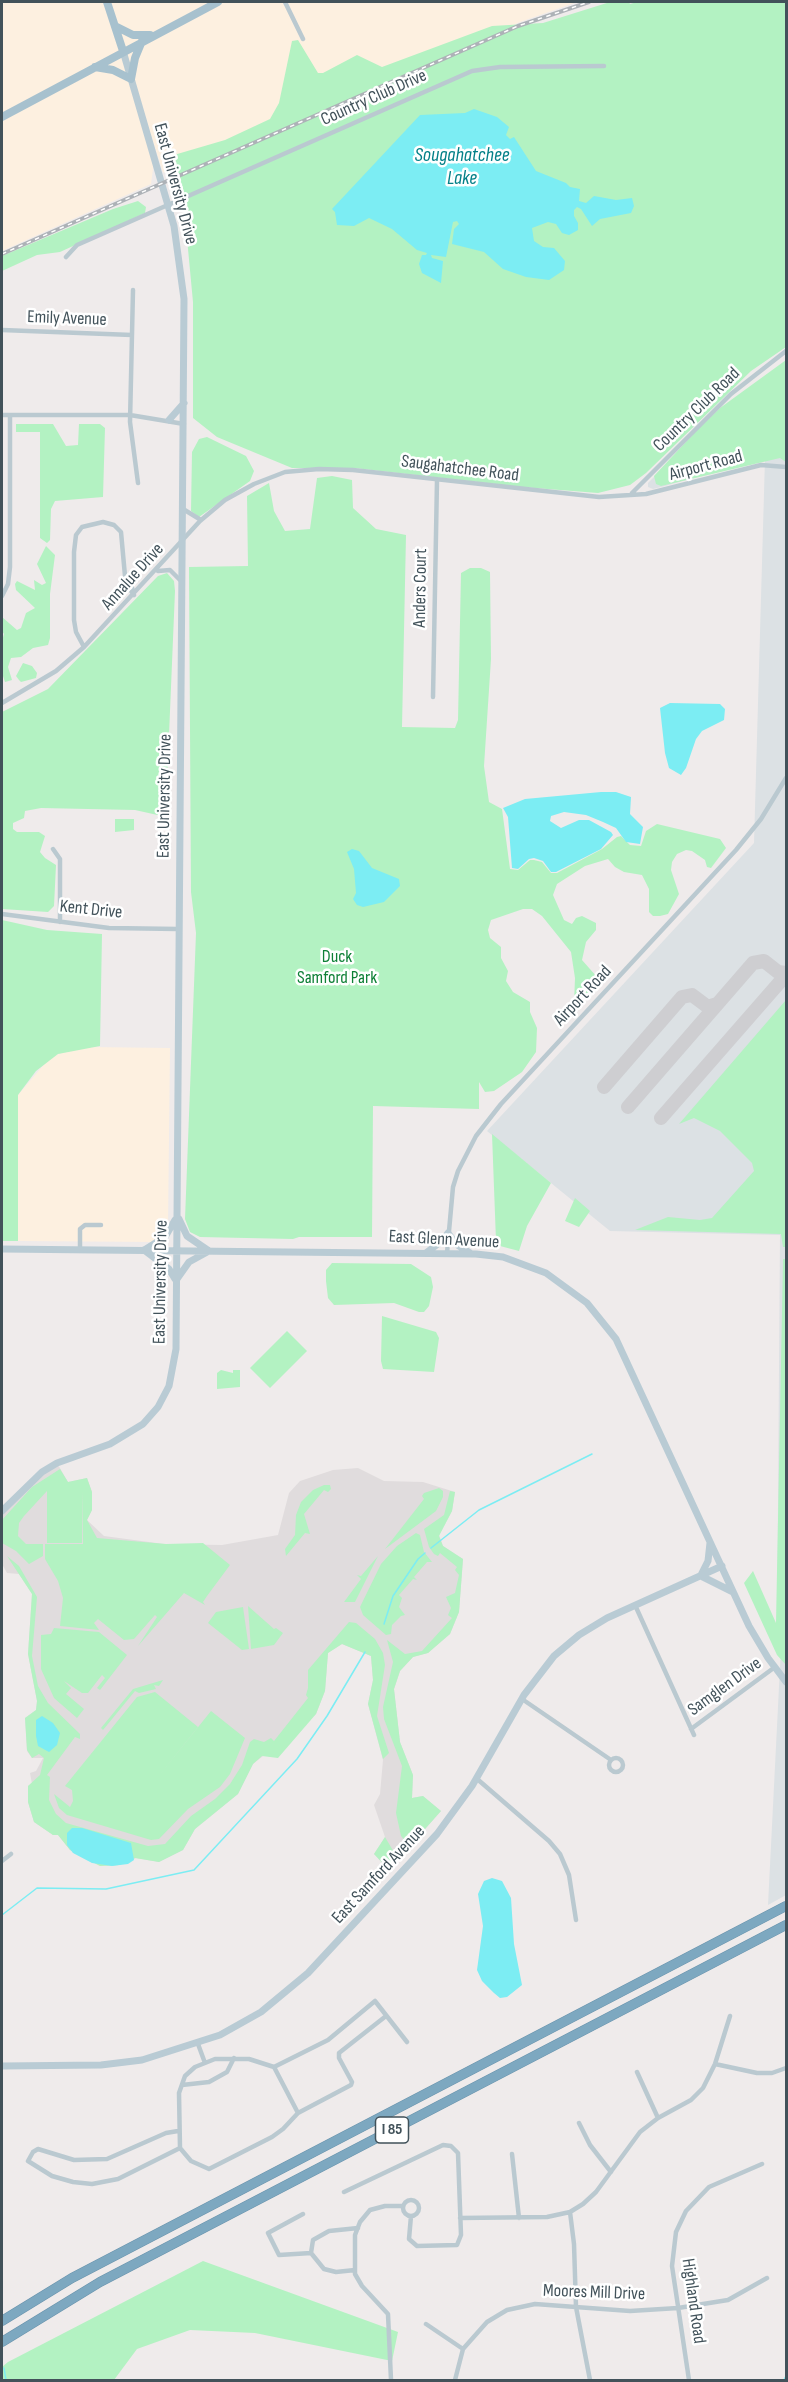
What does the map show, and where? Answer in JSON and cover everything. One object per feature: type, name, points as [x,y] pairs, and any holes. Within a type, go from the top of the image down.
[{"type":"highway","name":"I 85","points":[[2,2321],[103,2261],[786,1906]]},
{"type":"highway","name":"I 85","points":[[2,2342],[100,2282],[786,1925]]},
{"type":"main road","name":"East University Drive","points":[[2,1511],[42,1472],[130,1434],[158,1407],[169,1386],[175,1366],[184,294],[177,244],[107,2]]},
{"type":"main road","points":[[2,117],[218,2]]},
{"type":"main road","points":[[115,26],[132,35],[155,35]]},
{"type":"main road","points":[[95,67],[112,70],[131,79],[135,58],[142,41]]},
{"type":"main road","points":[[169,420],[184,403]]},
{"type":"main road","points":[[177,1216],[183,1230],[209,1251],[189,1262],[176,1281],[169,1269],[143,1250],[165,1237],[177,1216]]},
{"type":"main road","points":[[426,1253],[448,1233],[456,1244],[471,1254]]},
{"type":"main road","name":"East Glenn Avenue","points":[[2,1249],[447,1253],[503,1257],[536,1268],[565,1285],[595,1311],[624,1354],[755,1638],[786,1682]]},
{"type":"main road","points":[[710,1540],[708,1561],[701,1576],[719,1583],[734,1593]]},
{"type":"main road","name":"East Samford Avenue","points":[[2,2066],[117,2063],[160,2056],[220,2035],[253,2016],[308,1973],[437,1834],[476,1778],[522,1699],[543,1668],[591,1626],[722,1566]]},
{"type":"street","points":[[285,2],[303,39]]},
{"type":"street","name":"Country Club Drive","points":[[66,257],[77,245],[472,71],[500,67],[604,66]]},
{"type":"street","points":[[133,290],[130,415],[138,483]]},
{"type":"street","name":"Emily Avenue","points":[[2,330],[132,335]]},
{"type":"street","name":"Country Club Road","points":[[631,494],[730,394],[786,351]]},
{"type":"street","points":[[2,415],[130,415],[184,424]]},
{"type":"street","points":[[2,596],[8,584],[10,567],[10,415]]},
{"type":"street","name":"Airport Road","points":[[631,494],[646,494],[672,489],[761,465],[786,467]]},
{"type":"street","name":"Saugahatchee Road","points":[[285,472],[336,469],[570,495],[631,494]]},
{"type":"street","name":"Annalue Drive","points":[[2,703],[56,671],[84,647],[201,520],[239,491],[285,472]]},
{"type":"street","name":"Anders Court","points":[[433,697],[437,480]]},
{"type":"street","points":[[182,508],[201,520]]},
{"type":"street","points":[[84,647],[76,632],[74,620],[74,552],[76,536],[82,527],[103,522],[118,528],[123,537],[123,565],[134,595]]},
{"type":"street","points":[[155,572],[170,570],[182,581]]},
{"type":"street","name":"Airport Road","points":[[447,1253],[458,1171],[483,1126],[736,850],[761,819],[786,778]]},
{"type":"street","points":[[53,849],[60,859],[60,922]]},
{"type":"street","name":"Kent Drive","points":[[2,914],[109,928],[178,929]]},
{"type":"street","points":[[80,1248],[80,1229],[85,1225],[101,1225]]},
{"type":"street","points":[[635,1605],[694,1735]]},
{"type":"street","name":"Samglen Drive","points":[[691,1729],[775,1668]]},
{"type":"street","points":[[522,1699],[611,1760]]},
{"type":"street","points":[[476,1778],[549,1841],[560,1854],[568,1875],[576,1920]]},
{"type":"street","points":[[2,1861],[11,1854]]},
{"type":"street","points":[[274,2067],[328,2040],[375,2001],[407,2043]]},
{"type":"street","points":[[298,2112],[274,2067],[249,2059],[234,2058],[205,2063],[195,2067],[185,2076],[182,2085],[178,2131],[180,2148],[191,2161],[209,2169],[272,2137],[298,2112],[351,2085],[352,2082],[339,2058],[339,2053],[386,2016]]},
{"type":"street","points":[[460,2218],[547,2217],[570,2212],[593,2196],[640,2132],[658,2118],[696,2097],[709,2079],[730,2016]]},
{"type":"street","points":[[198,2044],[205,2063]]},
{"type":"street","points":[[182,2085],[209,2082],[226,2072],[234,2058]]},
{"type":"street","points":[[715,2064],[757,2073],[772,2073],[786,2068]]},
{"type":"street","points":[[637,2072],[658,2118]]},
{"type":"street","points":[[579,2123],[590,2145],[611,2172]]},
{"type":"street","points":[[178,2131],[166,2133],[111,2158],[74,2160],[38,2149],[28,2161],[52,2176],[72,2182],[92,2184],[117,2179],[180,2148]]},
{"type":"street","points":[[344,2192],[443,2145],[452,2146],[458,2153],[460,2235],[457,2245],[417,2246],[409,2239],[408,2229],[411,2217],[419,2212],[418,2203],[409,2200],[403,2206],[386,2206],[370,2211],[355,2235],[355,2270],[362,2286],[388,2314],[391,2380]]},
{"type":"street","points":[[512,2154],[519,2218]]},
{"type":"street","name":"Highland Road","points":[[689,2380],[672,2248],[676,2232],[686,2211],[710,2187],[762,2164]]},
{"type":"street","points":[[403,2206],[404,2213],[411,2217]]},
{"type":"street","points":[[570,2212],[574,2244],[576,2307],[590,2380]]},
{"type":"street","points":[[303,2214],[268,2233],[279,2255],[310,2253]]},
{"type":"street","points":[[310,2253],[313,2240],[329,2231],[344,2227],[358,2228]]},
{"type":"street","points":[[310,2253],[324,2268],[336,2272],[355,2270]]},
{"type":"street","name":"Moores Mill Drive","points":[[455,2380],[463,2349],[487,2322],[507,2310],[535,2304],[630,2311],[678,2308],[728,2300],[767,2278]]},
{"type":"street","points":[[426,2324],[463,2349]]},
{"type":"shaded area","points":[[2,2],[577,2],[520,22],[172,175],[163,172],[128,66],[154,161],[151,184],[2,251]]},
{"type":"shaded area","points":[[786,363],[786,1895],[768,1905],[781,1647],[777,1638],[780,1235],[610,1231],[487,1131],[754,843],[765,458],[653,489],[648,487],[648,483],[701,430]]},
{"type":"shaded area","points":[[88,1047],[170,1048],[168,1227],[164,1234],[154,1242],[18,1241],[18,1095],[47,1061],[58,1054]]},
{"type":"shaded area","points":[[57,1463],[68,1482],[87,1478],[92,1492],[92,1510],[87,1520],[104,1536],[164,1544],[222,1545],[278,1535],[289,1493],[300,1481],[333,1470],[358,1468],[384,1481],[423,1482],[455,1492],[452,1511],[439,1535],[443,1546],[463,1559],[459,1612],[450,1634],[428,1653],[413,1657],[400,1671],[394,1689],[400,1742],[413,1775],[412,1798],[423,1796],[441,1811],[389,1870],[374,1854],[385,1837],[374,1805],[380,1794],[383,1760],[368,1704],[373,1680],[371,1656],[342,1644],[328,1653],[325,1691],[316,1714],[253,1764],[238,1794],[195,1829],[183,1850],[159,1862],[136,1858],[119,1865],[100,1866],[70,1850],[58,1835],[53,1835],[34,1822],[28,1802],[28,1786],[32,1784],[30,1773],[36,1771],[43,1758],[32,1758],[27,1751],[25,1718],[36,1710],[37,1701],[28,1654],[32,1594],[19,1574],[7,1573],[2,1564],[2,1511]]},
{"type":"green space","points":[[610,2],[629,2],[630,4],[637,2],[786,2],[786,347],[751,371],[646,473],[630,485],[598,493],[354,468],[292,468],[217,437],[193,418],[193,302],[183,196],[179,197],[173,190],[165,166],[167,157],[225,140],[270,119],[279,103],[292,41],[298,40],[318,73],[323,73],[357,55],[382,67],[492,26],[543,23]]},
{"type":"green space","points":[[138,201],[146,207],[145,213],[60,252],[37,255],[2,271],[2,256],[113,209]]},
{"type":"green space","points":[[786,360],[786,462],[780,458],[661,486],[656,484],[654,476],[720,408]]},
{"type":"green space","points":[[16,424],[53,424],[66,446],[78,445],[79,424],[100,424],[105,428],[103,497],[55,501],[51,509],[50,540],[47,543],[40,538],[40,432],[16,432]]},
{"type":"green space","points":[[207,437],[246,456],[254,471],[250,481],[199,517],[191,511],[192,452],[199,439]]},
{"type":"green space","name":"Duck Samford Park","points":[[332,476],[352,480],[353,508],[376,529],[406,535],[402,727],[455,728],[458,720],[461,573],[470,568],[481,568],[490,572],[491,659],[484,766],[489,802],[502,809],[510,869],[518,870],[530,860],[534,860],[542,862],[551,873],[557,873],[602,849],[617,837],[621,836],[630,845],[641,846],[646,831],[657,824],[720,839],[726,848],[711,868],[707,867],[705,860],[692,851],[686,850],[677,854],[672,862],[671,870],[679,894],[668,914],[660,916],[653,916],[649,912],[649,889],[642,875],[624,872],[608,859],[585,866],[557,884],[553,895],[564,920],[572,924],[576,918],[582,916],[596,923],[596,930],[586,942],[582,960],[597,977],[596,982],[592,991],[582,999],[579,1008],[574,1003],[575,978],[571,952],[542,916],[532,909],[523,909],[491,920],[488,930],[490,938],[501,947],[501,958],[508,971],[506,981],[513,992],[530,1002],[530,1012],[537,1028],[536,1052],[522,1072],[494,1091],[485,1092],[479,1082],[479,1109],[373,1106],[372,1237],[299,1237],[293,1239],[200,1237],[190,1232],[185,1219],[196,933],[191,892],[189,567],[248,566],[247,496],[269,483],[274,511],[285,531],[310,529],[317,478]]},
{"type":"green space","points":[[46,546],[55,555],[50,594],[48,645],[33,648],[21,657],[11,658],[8,667],[12,680],[5,682],[2,673],[4,634],[2,617],[17,630],[21,628],[26,613],[35,608],[16,590],[15,584],[17,581],[35,590],[34,580],[42,585],[46,583],[37,564]]},
{"type":"green space","points":[[167,573],[174,581],[175,591],[166,807],[162,816],[135,810],[41,808],[25,811],[24,818],[13,823],[13,829],[17,832],[39,832],[45,836],[40,852],[56,865],[54,906],[48,912],[2,909],[2,712],[48,689],[158,576]]},
{"type":"green space","points":[[23,663],[32,666],[37,673],[36,678],[21,682],[19,680],[16,676]]},
{"type":"green space","points":[[115,819],[134,819],[134,830],[115,832]]},
{"type":"green space","points":[[2,920],[47,930],[102,934],[100,1046],[58,1054],[36,1071],[18,1095],[18,1241],[2,1241]]},
{"type":"green space","points":[[786,1000],[786,1247],[783,1247],[781,1234],[635,1230],[668,1217],[700,1220],[712,1218],[754,1171],[752,1163],[720,1131],[694,1118],[679,1124]]},
{"type":"green space","points":[[492,1134],[551,1183],[527,1226],[519,1251],[500,1246],[496,1241]]},
{"type":"green space","points":[[575,1198],[590,1211],[579,1227],[565,1221]]},
{"type":"green space","points":[[783,1259],[786,1259],[786,1665],[777,1655],[744,1583],[753,1571],[776,1623]]},
{"type":"green space","points":[[332,1263],[411,1264],[431,1277],[433,1287],[429,1306],[424,1312],[419,1312],[394,1303],[334,1305],[328,1298],[326,1281],[326,1270]]},
{"type":"green space","points":[[382,1316],[436,1332],[439,1338],[434,1372],[383,1369],[381,1361]]},
{"type":"green space","points":[[287,1331],[307,1351],[270,1388],[250,1368]]},
{"type":"green space","points":[[221,1370],[233,1373],[233,1370],[240,1370],[240,1387],[217,1389],[217,1373]]},
{"type":"green space","points":[[60,1469],[68,1482],[87,1478],[92,1492],[92,1510],[87,1520],[97,1538],[166,1544],[203,1543],[230,1565],[203,1602],[205,1605],[184,1593],[138,1646],[157,1617],[155,1615],[134,1639],[124,1640],[98,1619],[94,1623],[99,1630],[60,1626],[63,1598],[58,1581],[45,1559],[45,1544],[83,1544],[82,1491],[82,1543],[47,1543],[47,1491],[24,1516],[19,1523],[18,1536],[26,1544],[43,1544],[43,1556],[29,1564],[16,1551],[2,1543],[2,1520],[32,1487]]},
{"type":"green space","points":[[330,1485],[331,1489],[328,1492],[324,1490],[304,1514],[310,1534],[305,1533],[286,1556],[285,1549],[295,1535],[296,1515],[301,1502],[313,1490]]},
{"type":"green space","points":[[439,1488],[443,1491],[443,1497],[436,1511],[385,1549],[424,1499],[422,1496],[424,1493]]},
{"type":"green space","points":[[450,1491],[455,1492],[452,1511],[439,1536],[443,1546],[463,1559],[459,1612],[450,1634],[428,1653],[413,1657],[400,1671],[394,1689],[400,1742],[413,1775],[412,1798],[423,1796],[441,1811],[410,1846],[401,1836],[396,1813],[402,1766],[384,1719],[383,1707],[393,1662],[387,1640],[405,1654],[422,1651],[452,1618],[448,1615],[451,1608],[446,1597],[455,1593],[459,1575],[455,1570],[457,1567],[440,1553],[438,1556],[434,1554],[429,1547],[424,1529],[444,1515]]},
{"type":"green space","points":[[416,1533],[420,1535],[424,1552],[432,1562],[427,1562],[414,1577],[417,1580],[413,1579],[399,1595],[402,1598],[399,1607],[405,1615],[392,1625],[391,1634],[386,1635],[363,1615],[360,1607],[381,1564],[397,1546]]},
{"type":"green space","points":[[7,1556],[19,1566],[37,1597],[32,1656],[38,1686],[48,1703],[80,1734],[80,1739],[75,1737],[47,1775],[50,1777],[49,1800],[56,1814],[66,1823],[148,1846],[165,1844],[191,1816],[215,1799],[230,1784],[242,1765],[250,1742],[254,1739],[264,1742],[271,1738],[274,1741],[308,1698],[306,1695],[308,1670],[349,1622],[356,1623],[375,1639],[383,1653],[385,1665],[377,1716],[389,1753],[383,1759],[368,1704],[373,1680],[371,1656],[342,1644],[328,1653],[325,1691],[316,1714],[278,1758],[262,1756],[253,1764],[238,1794],[195,1829],[183,1850],[159,1862],[135,1858],[119,1865],[100,1866],[70,1850],[58,1835],[53,1835],[34,1822],[28,1802],[28,1786],[40,1775],[44,1758],[39,1754],[32,1758],[27,1750],[25,1718],[36,1710],[37,1701],[28,1654],[32,1594]]},
{"type":"green space","points":[[378,1556],[355,1602],[344,1602],[361,1579],[357,1575],[361,1576]]},
{"type":"green space","points":[[248,1606],[274,1629],[283,1633],[274,1645],[251,1649]]},
{"type":"green space","points":[[243,1607],[249,1649],[242,1650],[208,1623],[216,1612]]},
{"type":"green space","points":[[54,1628],[99,1632],[127,1655],[100,1690],[97,1688],[105,1678],[102,1675],[88,1693],[82,1693],[64,1681],[71,1688],[66,1694],[84,1709],[77,1718],[54,1698],[41,1669],[41,1635],[51,1634]]},
{"type":"green space","points":[[163,1680],[159,1686],[154,1685],[156,1689],[139,1693],[135,1691],[103,1730],[101,1728],[133,1689]]},
{"type":"green space","points":[[155,1692],[198,1727],[154,1782],[211,1711],[245,1738],[230,1774],[220,1787],[188,1809],[159,1839],[151,1840],[67,1815],[59,1808],[54,1794],[70,1807],[73,1801],[72,1790],[65,1786],[137,1697]]},
{"type":"green space","points":[[385,1837],[398,1859],[389,1870],[374,1854]]},
{"type":"green space","points":[[203,2261],[398,2332],[392,2361],[255,2333],[190,2330],[137,2349],[114,2380],[2,2380],[2,2367],[8,2362]]},
{"type":"water","name":"Sougahatchee Lake","points":[[474,109],[497,117],[509,127],[506,135],[510,139],[514,137],[536,171],[566,183],[570,187],[580,189],[579,201],[586,203],[594,196],[616,200],[632,198],[634,206],[631,213],[600,219],[592,226],[581,209],[577,207],[574,210],[574,216],[578,223],[578,230],[569,235],[562,233],[556,224],[548,222],[532,228],[534,241],[543,247],[554,248],[565,261],[564,270],[549,280],[526,277],[503,269],[484,252],[452,244],[454,229],[459,224],[457,221],[453,222],[446,257],[431,255],[432,258],[443,261],[441,283],[422,273],[419,264],[422,255],[427,253],[417,250],[392,229],[369,218],[354,226],[337,225],[335,212],[332,209],[420,115],[465,113]]},
{"type":"water","points":[[670,703],[720,704],[725,709],[724,720],[702,731],[696,739],[686,768],[681,775],[669,768],[665,753],[660,708]]},
{"type":"water","points":[[616,792],[631,797],[630,814],[643,827],[640,844],[626,842],[616,828],[603,822],[586,815],[564,812],[551,816],[550,821],[561,828],[579,820],[589,820],[613,835],[601,849],[556,872],[551,872],[543,861],[534,858],[529,859],[518,869],[512,868],[508,817],[503,808],[525,799]]},
{"type":"water","points":[[352,849],[359,851],[372,868],[399,879],[400,886],[384,902],[363,907],[357,905],[353,899],[356,893],[354,869],[347,852]]},
{"type":"water","points":[[42,1716],[53,1723],[60,1733],[57,1745],[49,1752],[38,1746],[36,1736],[36,1720]]},
{"type":"water","points":[[72,1828],[82,1828],[131,1843],[134,1860],[128,1864],[112,1866],[92,1863],[73,1853],[67,1845],[67,1833]]},
{"type":"water","points":[[492,1878],[502,1881],[511,1898],[514,1944],[522,1985],[507,1997],[500,1998],[482,1981],[477,1970],[483,1926],[478,1894],[484,1881]]},
{"type":"waterway","points":[[431,1548],[479,1510],[592,1454]]},
{"type":"waterway","points":[[384,1624],[393,1596],[418,1559],[425,1553]]},
{"type":"waterway","points":[[2,1915],[37,1888],[106,1889],[194,1870],[297,1759],[327,1716],[365,1652]]},
{"type":"waterway","points":[[4,2368],[6,2380]]},
{"type":"waterway","points":[[784,2380],[786,2376]]},
{"type":"taxiway","points":[[628,1107],[753,963],[764,961],[778,972],[786,973]]},
{"type":"taxiway","points":[[661,1118],[786,975]]},
{"type":"taxiway","points":[[604,1087],[682,997],[692,995],[708,1007],[717,1004]]},
{"type":"railway","points":[[2,254],[518,26],[589,2]]}]
